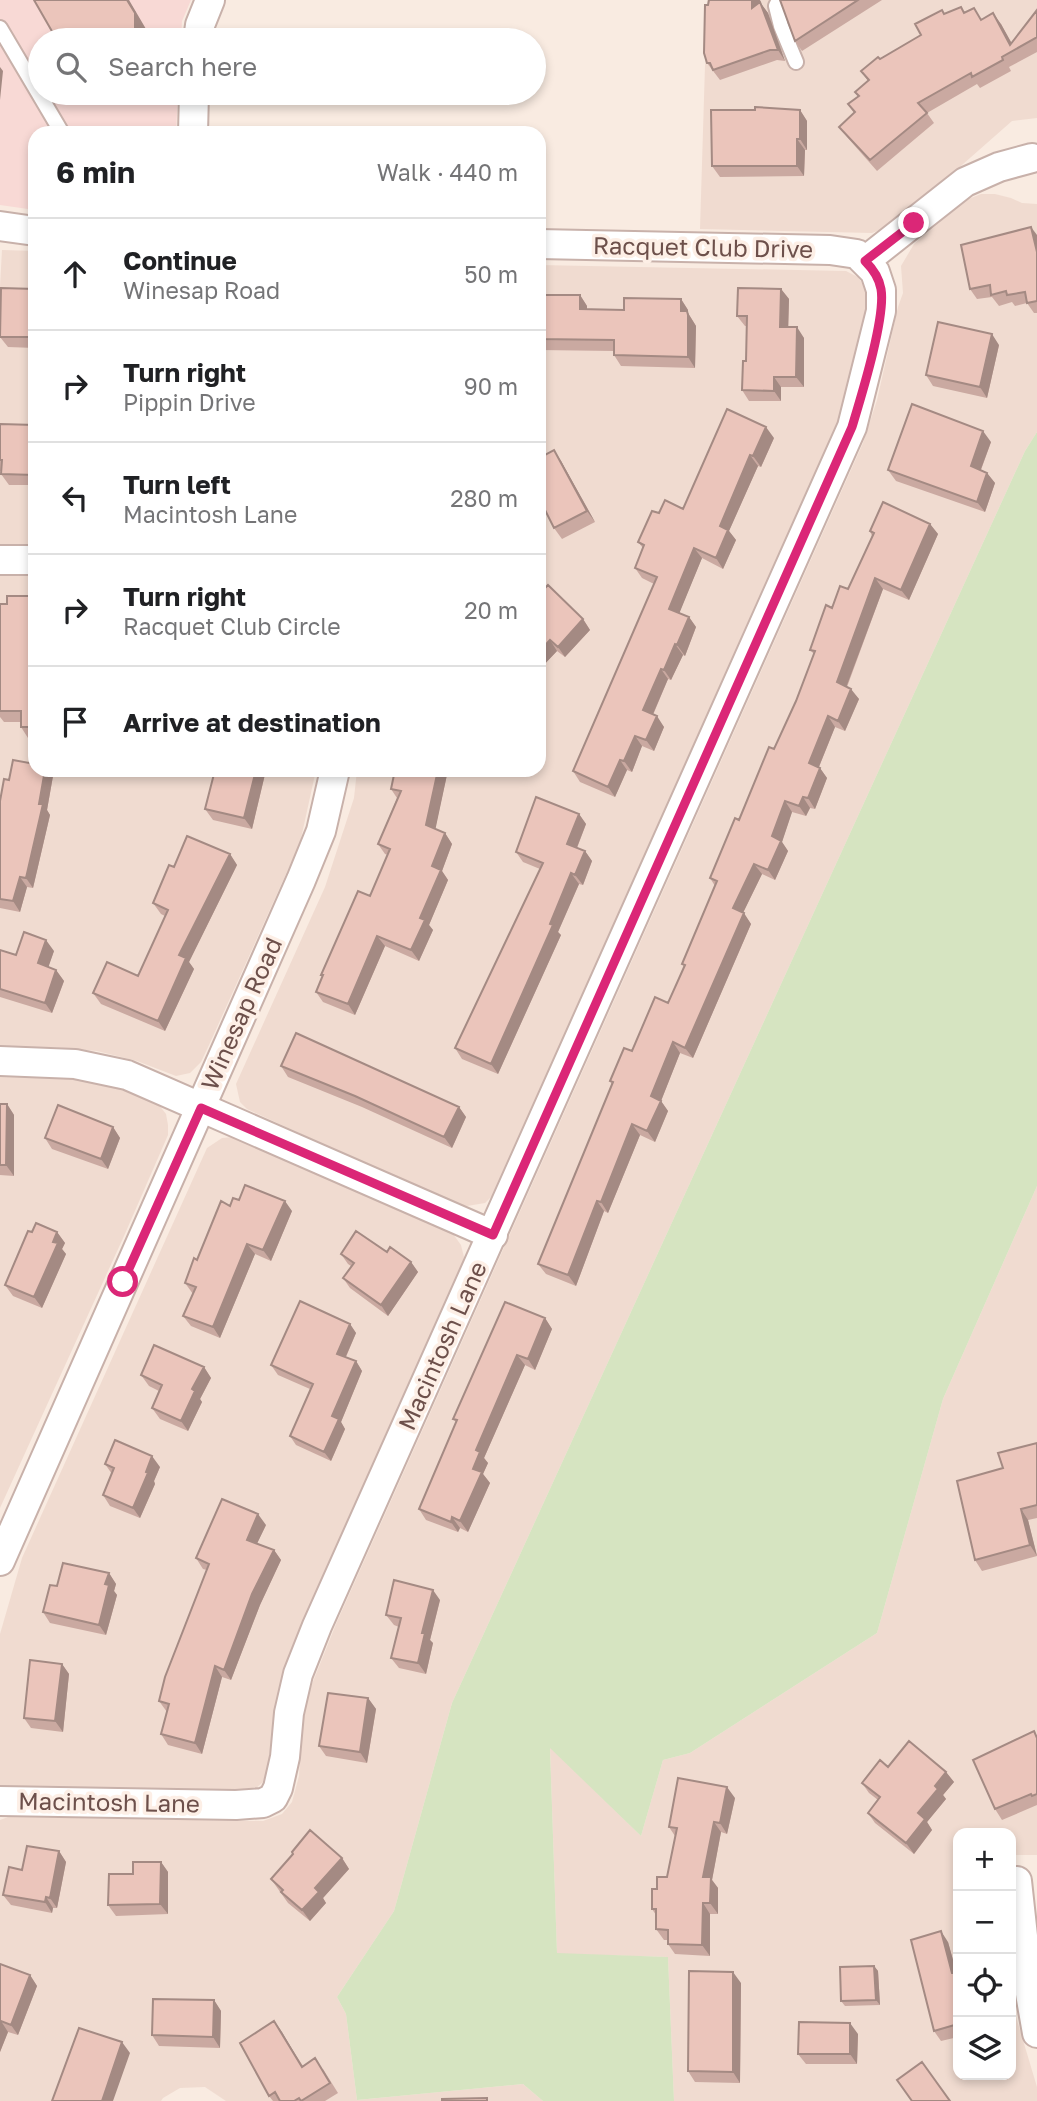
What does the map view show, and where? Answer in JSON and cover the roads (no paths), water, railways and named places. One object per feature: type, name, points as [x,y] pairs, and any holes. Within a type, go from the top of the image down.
[{"type":"street","points":[[201,28],[210,0]]},
{"type":"street","points":[[193,126],[194,105]]},
{"type":"street","points":[[865,261],[965,182],[999,167],[1032,158]]},
{"type":"street","points":[[0,226],[28,230]]},
{"type":"street","name":"Racquet Club Drive","points":[[546,244],[830,250],[857,254],[865,261]]},
{"type":"street","name":"Macintosh Lane","points":[[0,1801],[236,1805],[263,1803],[273,1798],[282,1774],[289,1713],[298,1674],[317,1626],[852,427],[881,311],[881,290],[875,272],[865,261]]},
{"type":"street","points":[[0,560],[28,560]]},
{"type":"street","name":"Winesap Road","points":[[1,1552],[306,868],[321,831],[333,777]]},
{"type":"street","points":[[0,1061],[75,1064],[127,1075],[493,1235]]},
{"type":"street","points":[[1017,1881],[1032,1982],[1033,2020],[1037,2033]]},
{"type":"lane","points":[[779,0],[776,6],[781,26],[796,62]]},
{"type":"lane","points":[[0,28],[28,75]]},
{"type":"lane","points":[[45,105],[58,126]]}]
